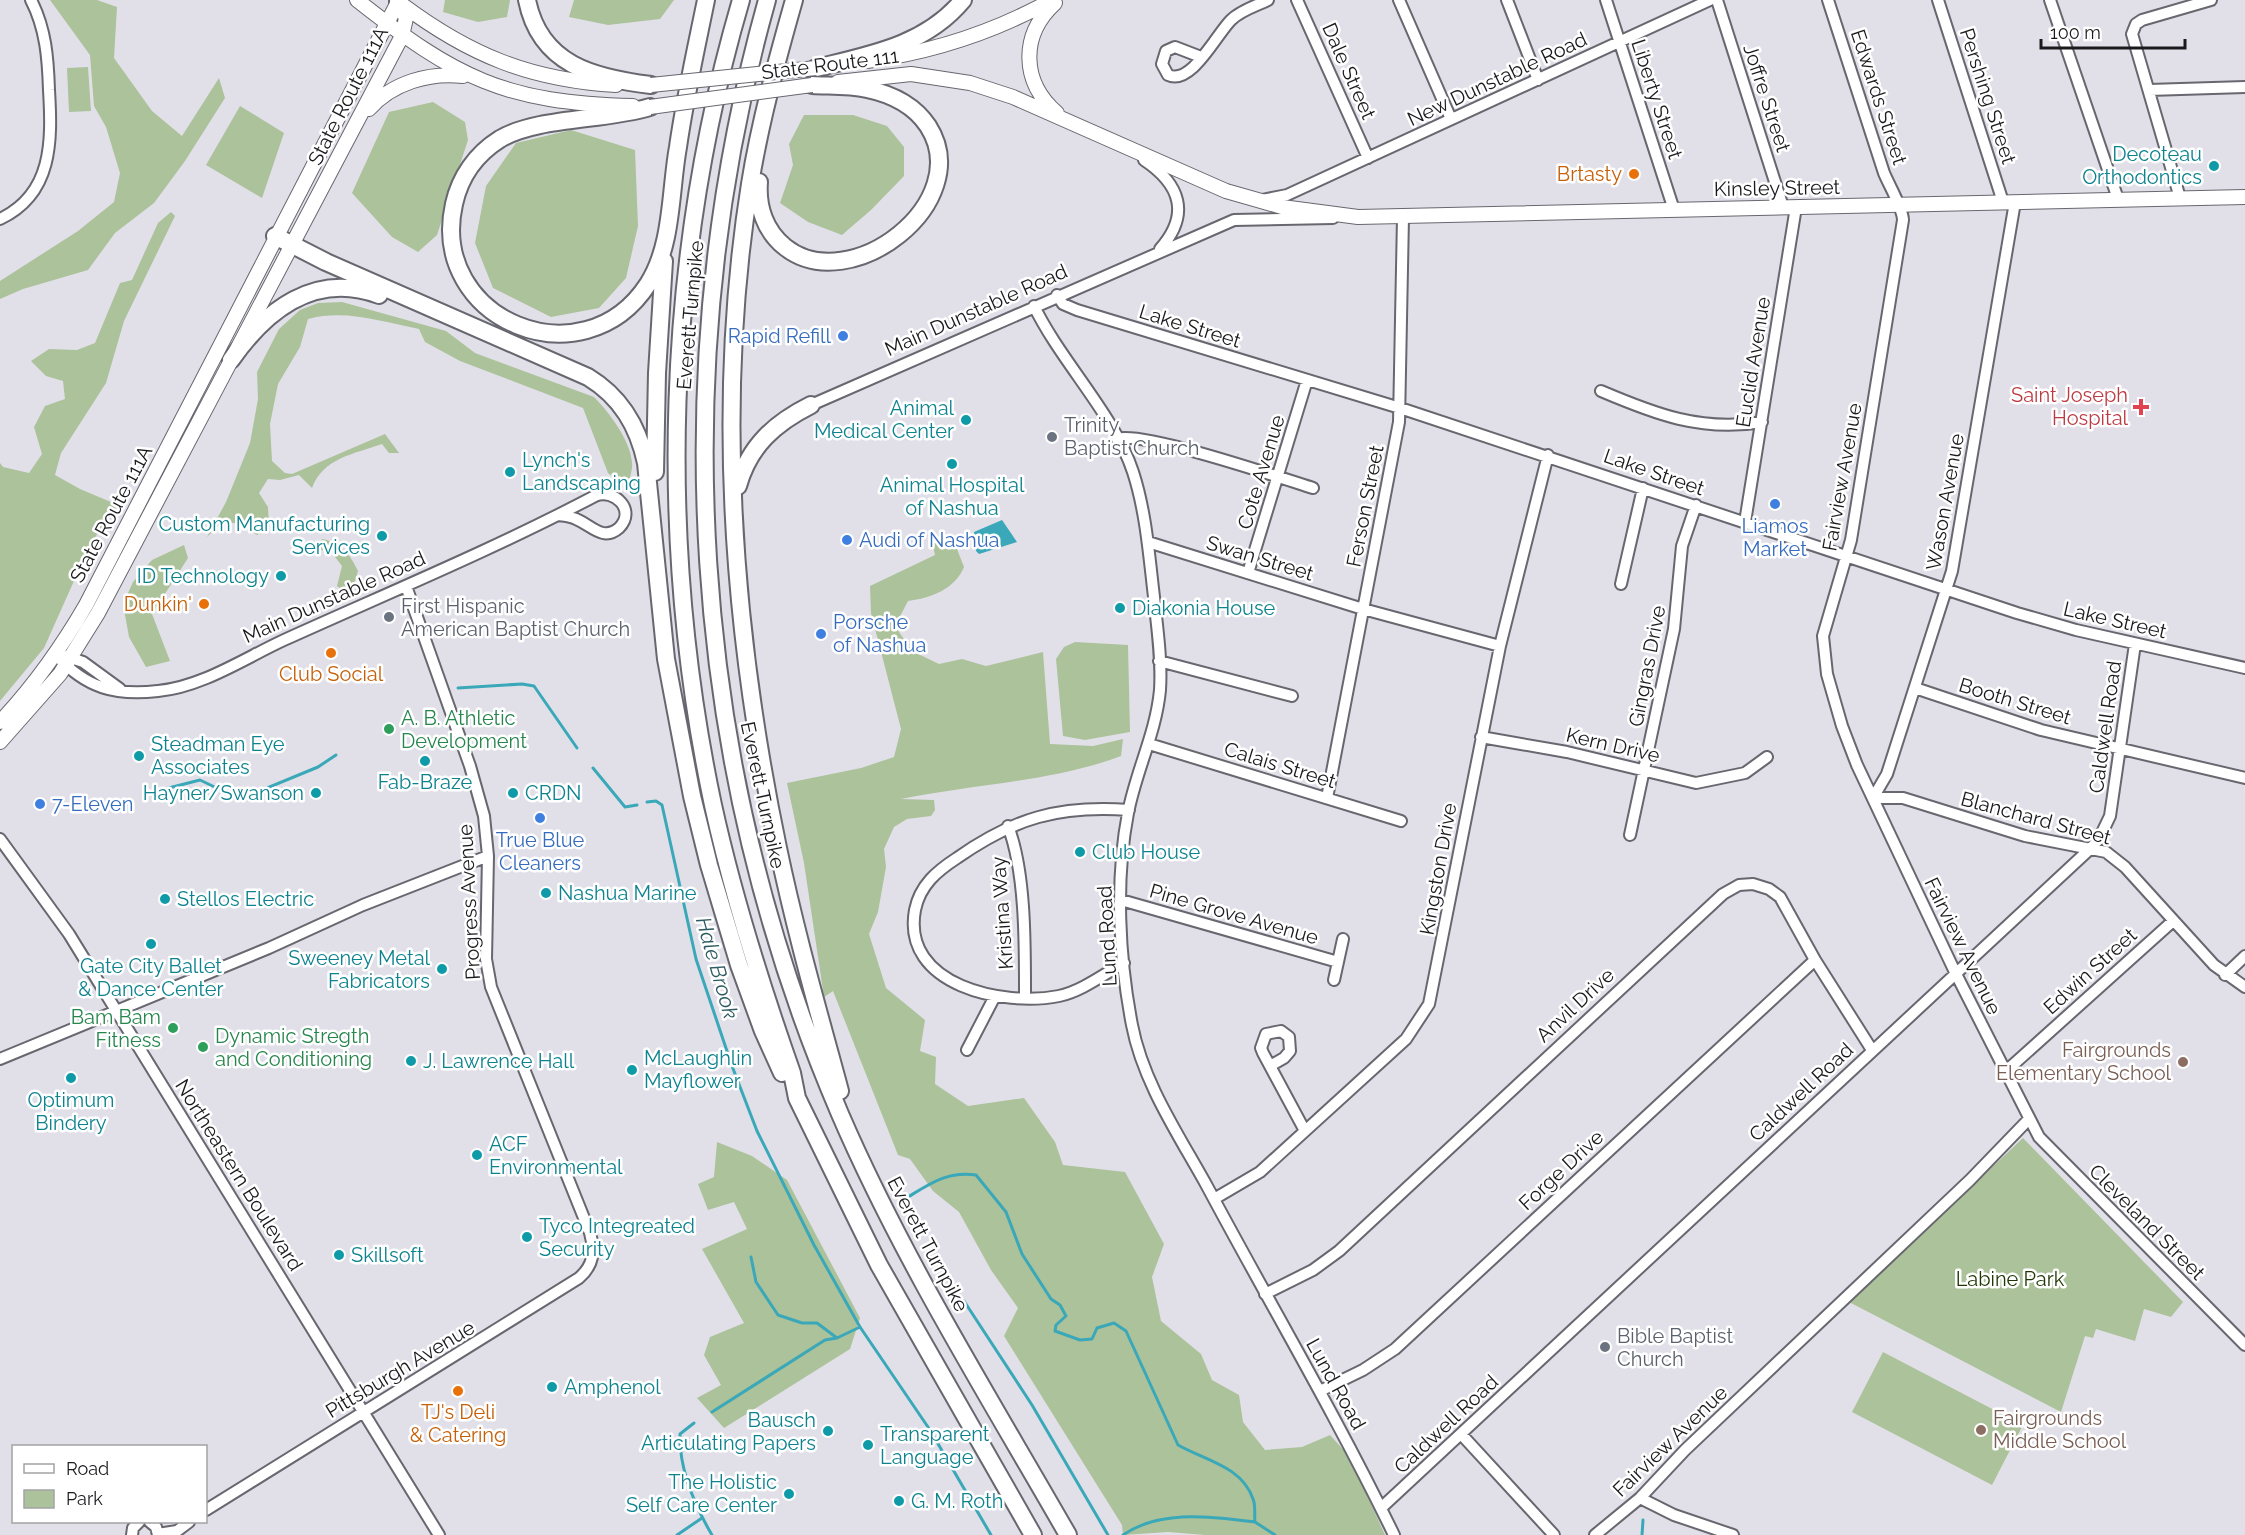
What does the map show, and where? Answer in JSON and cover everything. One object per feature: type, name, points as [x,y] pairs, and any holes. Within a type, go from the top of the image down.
[{"type":"highway","points":[[527,0],[532,18],[542,37],[565,60],[597,75],[651,85]]},
{"type":"highway","points":[[658,596],[656,400],[665,237],[706,0]]},
{"type":"highway","points":[[689,89],[713,0]]},
{"type":"highway","name":"Everett Turnpike","points":[[741,0],[707,141],[687,279],[678,420],[680,560],[694,700],[713,804],[747,940],[792,1073],[797,1098],[873,1254],[1033,1535]]},
{"type":"highway","name":"Everett Turnpike","points":[[767,0],[732,152],[713,280],[703,431],[707,571],[724,711],[760,881],[802,1016],[855,1147],[917,1271],[1068,1535]]},
{"type":"highway","points":[[794,0],[765,114],[750,186],[738,302],[732,419],[735,508],[745,644],[766,788],[791,909],[855,1147]]},
{"type":"highway","points":[[816,68],[908,42],[939,24],[963,0]]},
{"type":"highway","points":[[765,114],[759,203],[765,222],[778,241],[801,257],[823,262],[855,258],[889,242],[916,218],[933,193],[939,166],[932,133],[914,111],[887,95],[854,86],[812,85]]},
{"type":"highway","points":[[650,107],[617,116],[524,129],[491,145],[471,165],[458,188],[452,215],[451,242],[463,276],[476,296],[492,312],[518,327],[558,334],[597,327],[631,304],[651,278],[665,237]]},
{"type":"highway","points":[[275,236],[588,377],[622,406],[634,425],[647,471],[658,596],[678,728],[715,887],[739,965],[763,1031],[776,1063],[797,1098]]},
{"type":"highway","points":[[231,360],[256,328],[288,302],[313,291],[344,287],[375,293],[547,359]]},
{"type":"highway","points":[[735,508],[743,471],[757,445],[784,419],[811,405]]},
{"type":"main road","name":"State Route 111","points":[[357,0],[402,36],[438,60],[503,90],[547,101],[650,107],[885,75],[937,76],[995,91],[1208,184],[1253,200],[1310,212]]},
{"type":"main road","name":"State Route 111","points":[[397,1],[456,42],[516,68],[568,81],[651,85],[816,68],[892,57],[944,46],[1002,25],[1052,0]]},
{"type":"main road","points":[[1059,0],[1035,28],[1029,45],[1028,63],[1033,82],[1044,100],[1076,126]]},
{"type":"main road","name":"State Route 111A","points":[[65,659],[86,605],[397,1]]},
{"type":"main road","name":"State Route 111A","points":[[65,659],[98,613],[402,36],[406,18],[397,1]]},
{"type":"main road","points":[[352,132],[378,100],[398,87],[435,76],[473,78]]},
{"type":"main road","name":"Kinsley Street","points":[[1310,212],[1358,217],[1402,217],[2245,197]]},
{"type":"main road","points":[[0,722],[65,659]]},
{"type":"main road","points":[[0,742],[44,696],[65,659]]},
{"type":"street","points":[[0,219],[16,209],[33,193],[46,166],[50,150],[48,57],[43,30],[31,0]]},
{"type":"street","points":[[1201,57],[1230,21],[1268,0]]},
{"type":"street","name":"Dale Street","points":[[1297,0],[1368,158]]},
{"type":"street","points":[[1398,0],[1451,119]]},
{"type":"street","points":[[1507,0],[1538,80]]},
{"type":"street","name":"Liberty Street","points":[[1606,0],[1674,210]]},
{"type":"street","name":"New Dunstable Road","points":[[1253,200],[1279,198],[1298,190],[1710,0]]},
{"type":"street","name":"Joffre Street","points":[[1717,0],[1790,207]]},
{"type":"street","name":"Edwards Street","points":[[1828,0],[1881,163],[1897,204]]},
{"type":"street","name":"Pershing Street","points":[[1938,0],[2009,202]]},
{"type":"street","points":[[2050,0],[2118,199]]},
{"type":"street","points":[[2180,198],[2132,34],[2136,24],[2211,0]]},
{"type":"street","points":[[2149,90],[2245,87]]},
{"type":"street","points":[[1118,145],[1160,171],[1176,192],[1178,205],[1176,223],[1157,252]]},
{"type":"street","points":[[1298,190],[1310,212]]},
{"type":"street","name":"Wason Avenue","points":[[1873,798],[1887,774],[1948,589],[2009,202]]},
{"type":"street","name":"Fairview Avenue","points":[[1595,1535],[1640,1498],[1685,1450],[1970,1180],[2028,1120],[1849,747],[1824,660],[1825,625],[1847,556],[1902,238],[1903,214],[1897,204]]},
{"type":"street","name":"Euclid Avenue","points":[[1745,522],[1762,422],[1790,207]]},
{"type":"street","name":"Main Dunstable Road","points":[[811,405],[1234,220],[1358,217]]},
{"type":"street","name":"Ferson Street","points":[[1327,798],[1398,432],[1402,217]]},
{"type":"street","name":"Lake Street","points":[[1057,296],[1063,303],[1077,310],[1400,408],[2047,622],[2245,668]]},
{"type":"street","name":"Lund Road","points":[[1034,306],[1053,340],[1118,439],[1133,472],[1148,542],[1160,661],[1158,705],[1129,810],[1123,854],[1121,900],[1124,963],[1137,1045],[1155,1088],[1265,1294],[1320,1391],[1394,1535]]},
{"type":"street","name":"Cote Avenue","points":[[1248,573],[1307,381]]},
{"type":"street","points":[[1601,392],[1648,411],[1697,424],[1762,422]]},
{"type":"street","points":[[1118,439],[1130,437],[1157,443],[1313,488]]},
{"type":"street","name":"Kingston Drive","points":[[1214,1199],[1260,1172],[1406,1038],[1430,1004],[1500,646],[1548,456]]},
{"type":"street","points":[[1621,584],[1643,488]]},
{"type":"street","name":"Main Dunstable Road","points":[[65,659],[97,687],[107,691],[120,689],[148,692],[178,688],[406,586],[601,494],[608,493],[619,499],[625,511],[622,524],[612,532],[605,534],[593,530],[576,519],[558,515]]},
{"type":"street","name":"Gingras Drive","points":[[1630,835],[1678,608],[1682,546],[1696,505]]},
{"type":"street","name":"Swan Street","points":[[1148,542],[1363,609],[1500,646]]},
{"type":"street","name":"Progress Avenue","points":[[406,586],[478,792],[484,816],[488,856],[486,959],[491,987],[593,1244]]},
{"type":"street","name":"Caldwell Road","points":[[1381,1508],[2099,839],[2110,816],[2135,644]]},
{"type":"street","points":[[1160,661],[1292,696]]},
{"type":"street","name":"Booth Street","points":[[1915,688],[2041,730],[2245,778]]},
{"type":"street","name":"Kern Drive","points":[[1481,737],[1567,752],[1703,783],[1745,773],[1767,757]]},
{"type":"street","name":"Calais Street","points":[[1149,744],[1401,821]]},
{"type":"street","name":"Blanchard Street","points":[[1873,798],[1903,798],[2025,836],[2106,852],[2116,859],[2225,975],[2245,987]]},
{"type":"street","points":[[1124,963],[1068,994],[1025,998],[995,996],[966,989],[938,973],[920,949],[914,920],[922,892],[933,876],[983,840],[1008,826],[1028,819],[1080,810],[1129,810]]},
{"type":"street","name":"Kristina Way","points":[[1008,826],[1017,861],[1025,955],[1025,998]]},
{"type":"street","name":"Northeastern Boulevard","points":[[0,839],[44,898],[116,1011],[439,1535]]},
{"type":"street","points":[[0,1059],[269,948],[363,905],[488,856]]},
{"type":"street","name":"Anvil Drive","points":[[1265,1294],[1313,1270],[1339,1251],[1623,985],[1730,889],[1753,884],[1776,894],[1786,905],[1815,960],[1872,1050]]},
{"type":"street","name":"Pine Grove Avenue","points":[[1121,900],[1338,962]]},
{"type":"street","name":"Edwin Street","points":[[2005,1072],[2173,921]]},
{"type":"street","points":[[1334,980],[1342,939]]},
{"type":"street","points":[[2225,975],[2245,956]]},
{"type":"street","name":"Forge Drive","points":[[1320,1391],[1364,1370],[1395,1349],[1815,960]]},
{"type":"street","points":[[967,1050],[995,996]]},
{"type":"street","points":[[1270,1066],[1305,1131]]},
{"type":"street","name":"Cleveland Street","points":[[2028,1120],[2051,1151],[2245,1345]]},
{"type":"street","name":"Pittsburgh Avenue","points":[[207,1509],[579,1278],[590,1267],[593,1244]]},
{"type":"street","points":[[1461,1434],[1554,1535]]},
{"type":"street","points":[[1640,1498],[1674,1515],[1733,1535]]},
{"type":"street","points":[[158,1534],[176,1534],[187,1523]]},
{"type":"green space","points":[[50,0],[97,0],[117,7],[114,58],[152,111],[182,136],[219,78],[225,98],[185,161],[154,203],[115,233],[88,270],[23,289],[0,299],[0,281],[78,231],[114,202],[120,173],[106,127],[94,106],[90,55]]},
{"type":"green space","points":[[445,0],[510,0],[507,17],[478,22],[443,12]]},
{"type":"green space","points":[[574,0],[674,0],[660,19],[608,25],[569,17]]},
{"type":"green space","points":[[88,67],[91,111],[69,112],[67,68]]},
{"type":"green space","points":[[433,102],[465,122],[468,140],[437,235],[418,252],[392,237],[352,193],[389,112]]},
{"type":"green space","points":[[240,106],[284,133],[262,198],[206,165]]},
{"type":"green space","points":[[804,115],[853,115],[887,126],[904,147],[904,176],[871,210],[842,235],[808,222],[780,203],[793,165],[789,144]]},
{"type":"green space","points":[[571,130],[635,150],[638,226],[626,278],[599,308],[551,317],[493,288],[475,243],[486,186],[516,143]]},
{"type":"green space","points":[[171,212],[175,216],[124,321],[106,383],[61,453],[55,475],[80,489],[118,505],[96,536],[44,648],[0,701],[0,463],[3,467],[29,473],[42,454],[34,427],[45,406],[65,399],[63,381],[46,376],[31,361],[49,349],[77,350],[95,343],[120,283],[132,280],[158,223]]},
{"type":"green space","points":[[342,302],[446,331],[475,353],[594,397],[612,419],[628,446],[632,465],[629,482],[619,482],[608,473],[583,408],[460,361],[425,342],[419,329],[350,316],[322,316],[308,319],[300,347],[278,384],[270,424],[272,461],[285,473],[292,474],[385,434],[399,453],[389,453],[382,444],[350,454],[324,470],[312,488],[299,475],[280,480],[268,479],[259,493],[268,507],[269,528],[257,535],[238,523],[221,523],[207,537],[226,502],[250,443],[258,399],[257,372],[279,329],[300,310],[318,303]]},
{"type":"green space","points":[[948,537],[957,549],[964,567],[960,575],[948,587],[925,598],[908,601],[895,626],[912,651],[939,664],[962,659],[986,666],[1043,652],[1050,744],[1093,746],[1123,739],[1121,756],[1068,772],[901,799],[934,800],[935,810],[931,816],[907,819],[894,827],[884,849],[886,867],[878,912],[869,934],[886,988],[925,1020],[920,1051],[936,1057],[935,1084],[968,1106],[1024,1098],[1055,1142],[1063,1165],[1125,1172],[1164,1244],[1152,1277],[1161,1321],[1201,1354],[1212,1380],[1239,1395],[1243,1422],[1265,1450],[1302,1447],[1330,1435],[1350,1457],[1385,1535],[1205,1535],[1168,1532],[1123,1535],[1122,1525],[1004,1336],[1018,1308],[991,1270],[959,1212],[933,1191],[910,1159],[898,1155],[833,991],[824,997],[804,863],[787,783],[861,768],[894,757],[901,729],[871,613],[870,586],[935,555],[932,542]]},
{"type":"green space","points":[[322,539],[335,543],[344,550],[358,571],[354,584],[347,594],[337,586],[342,566],[332,553],[318,549]]},
{"type":"green space","points":[[184,545],[188,558],[152,614],[170,661],[146,667],[129,637],[123,604],[133,582],[152,560]]},
{"type":"green space","points":[[1075,642],[1128,645],[1130,732],[1085,740],[1063,736],[1056,659],[1064,647]]},
{"type":"green space","name":"Labine Park","points":[[2023,1138],[2183,1302],[2171,1317],[2144,1309],[2135,1341],[2096,1329],[2093,1338],[2085,1336],[2061,1412],[1849,1302]]},
{"type":"green space","points":[[717,1142],[752,1156],[787,1180],[860,1318],[850,1349],[724,1428],[697,1398],[721,1385],[704,1355],[710,1337],[744,1323],[702,1249],[747,1229],[734,1202],[708,1210],[698,1184],[714,1177]]},
{"type":"green space","points":[[1883,1352],[2023,1425],[1992,1485],[1852,1412]]},
{"type":"water","points":[[1002,520],[1017,542],[979,554],[976,551],[974,532]]},
{"type":"waterway","name":"Hale Brook","points":[[458,688],[522,684],[534,686],[577,748]]},
{"type":"waterway","name":"Hale Brook","points":[[237,796],[245,797],[318,767],[336,755]]},
{"type":"waterway","name":"Hale Brook","points":[[593,768],[625,807],[637,805]]},
{"type":"waterway","name":"Hale Brook","points":[[149,793],[200,780],[225,792]]},
{"type":"waterway","name":"Hale Brook","points":[[647,802],[656,801],[662,805],[696,959],[732,1066],[757,1131],[814,1245],[860,1327],[837,1338],[825,1340],[712,1412]]},
{"type":"waterway","points":[[908,1197],[948,1177],[976,1175],[1006,1212],[1022,1254],[1051,1299],[1060,1305],[1066,1316],[1056,1325],[1055,1331],[1080,1340],[1092,1339],[1097,1328],[1114,1323],[1126,1331],[1178,1445],[1221,1465],[1240,1479],[1248,1488],[1254,1501],[1255,1522],[1275,1535]]},
{"type":"waterway","points":[[751,1257],[756,1282],[778,1315],[802,1323],[817,1323],[837,1338]]},
{"type":"waterway","points":[[964,1301],[1032,1405],[1108,1535]]},
{"type":"waterway","points":[[860,1327],[930,1430],[991,1535]]},
{"type":"waterway","points":[[694,1423],[680,1434],[682,1460],[694,1499],[712,1535]]},
{"type":"waterway","points":[[1123,1535],[1153,1521],[1170,1518],[1204,1517],[1255,1522]]},
{"type":"waterway","points":[[677,1535],[702,1518]]},
{"type":"waterway","points":[[1642,1535],[1643,1520]]},
{"type":"place","name":"Decoteau Orthodontics","points":[[2214,166]]},
{"type":"place","name":"Brtasty","points":[[1634,174]]},
{"type":"place","name":"Rapid Refill","points":[[843,336]]},
{"type":"place","name":"Saint Joseph Hospital","points":[[2141,407]]},
{"type":"place","name":"Animal Medical Center","points":[[966,420]]},
{"type":"place","name":"Trinity Baptist Church","points":[[1052,437]]},
{"type":"place","name":"Animal Hospital of Nashua","points":[[952,464]]},
{"type":"place","name":"Lynch's Landscaping","points":[[510,472]]},
{"type":"place","name":"Liamos Market","points":[[1775,504]]},
{"type":"place","name":"Custom Manufacturing Services","points":[[382,536]]},
{"type":"place","name":"Audi of Nashua","points":[[847,540]]},
{"type":"place","name":"ID Technology","points":[[281,576]]},
{"type":"place","name":"Dunkin'","points":[[204,604]]},
{"type":"place","name":"Diakonia House","points":[[1120,608]]},
{"type":"place","name":"First Hispanic American Baptist Church","points":[[389,617]]},
{"type":"place","name":"Porsche of Nashua","points":[[821,634]]},
{"type":"place","name":"Club Social","points":[[331,653]]},
{"type":"place","name":"A. B. Athletic Development","points":[[389,729]]},
{"type":"place","name":"Steadman Eye Associates","points":[[139,756]]},
{"type":"place","name":"Fab-Braze","points":[[425,761]]},
{"type":"place","name":"Hayner/Swanson","points":[[316,793]]},
{"type":"place","name":"CRDN","points":[[513,793]]},
{"type":"place","name":"7-Eleven","points":[[40,804]]},
{"type":"place","name":"True Blue Cleaners","points":[[540,818]]},
{"type":"place","name":"Club House","points":[[1080,852]]},
{"type":"place","name":"Nashua Marine","points":[[546,893]]},
{"type":"place","name":"Stellos Electric","points":[[165,899]]},
{"type":"place","name":"Gate City Ballet & Dance Center","points":[[151,944]]},
{"type":"place","name":"Sweeney Metal Fabricators","points":[[442,969]]},
{"type":"place","name":"Bam Bam Fitness","points":[[173,1028]]},
{"type":"place","name":"Dynamic Stregth and Conditioning","points":[[203,1047]]},
{"type":"place","name":"J. Lawrence Hall","points":[[411,1061]]},
{"type":"place","name":"Fairgrounds Elementary School","points":[[2183,1062]]},
{"type":"place","name":"McLaughlin Mayflower","points":[[632,1070]]},
{"type":"place","name":"Optimum Bindery","points":[[71,1078]]},
{"type":"place","name":"ACF Environmental","points":[[477,1155]]},
{"type":"place","name":"Tyco Integreated Security","points":[[527,1237]]},
{"type":"place","name":"Skillsoft","points":[[339,1255]]},
{"type":"place","name":"Bible Baptist Church","points":[[1605,1347]]},
{"type":"place","name":"Amphenol","points":[[552,1387]]},
{"type":"place","name":"TJ's Deli & Catering","points":[[458,1391]]},
{"type":"place","name":"Fairgrounds Middle School","points":[[1981,1430]]},
{"type":"place","name":"Bausch Articulating Papers","points":[[828,1431]]},
{"type":"place","name":"Transparent Language","points":[[868,1445]]},
{"type":"place","name":"The Holistic Self Care Center","points":[[789,1494]]},
{"type":"place","name":"G. M. Roth","points":[[899,1501]]}]
